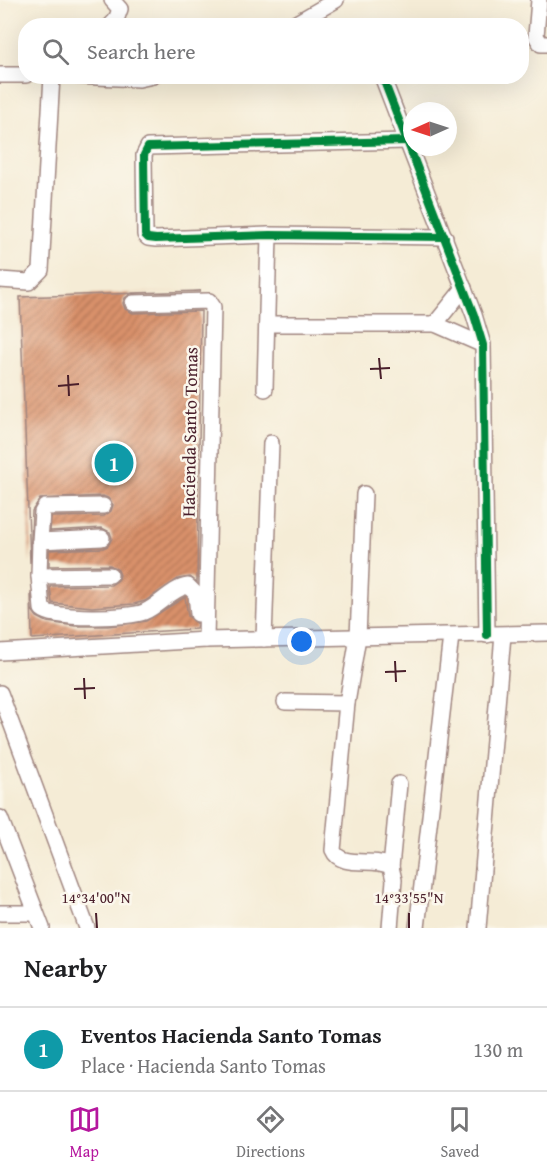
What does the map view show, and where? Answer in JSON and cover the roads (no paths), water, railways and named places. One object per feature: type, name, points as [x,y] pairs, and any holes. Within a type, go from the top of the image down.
[{"type":"street","points":[[112,0],[120,9],[117,18]]},
{"type":"street","points":[[305,18],[336,0]]},
{"type":"street","points":[[539,0],[536,36],[537,41],[547,44]]},
{"type":"street","points":[[0,75],[18,75]]},
{"type":"street","points":[[0,280],[29,282],[41,270],[52,84]]},
{"type":"street","points":[[385,84],[403,131]]},
{"type":"street","points":[[403,141],[148,147],[144,155],[145,235],[148,238],[444,237]]},
{"type":"street","points":[[413,156],[464,288],[483,345],[487,635]]},
{"type":"street","points":[[265,389],[269,236]]},
{"type":"street","points":[[435,324],[464,288]]},
{"type":"street","name":"Hacienda Santo Tomas","points":[[133,303],[208,301],[213,307],[203,641]]},
{"type":"street","points":[[267,324],[435,324],[483,345]]},
{"type":"street","points":[[264,639],[271,443]]},
{"type":"street","points":[[364,494],[358,637],[347,704],[333,850],[337,857],[344,860],[383,863],[391,867]]},
{"type":"street","points":[[103,506],[45,507],[42,512],[39,576],[42,609],[46,613],[64,615],[98,616],[143,613],[188,586],[196,594],[203,641]]},
{"type":"street","points":[[40,541],[102,538]]},
{"type":"street","points":[[39,576],[110,575]]},
{"type":"street","points":[[0,652],[203,641],[547,633]]},
{"type":"street","points":[[478,928],[503,635]]},
{"type":"street","points":[[417,928],[451,636]]},
{"type":"street","points":[[0,693],[87,928]]},
{"type":"street","points":[[285,702],[347,704]]},
{"type":"street","points":[[390,928],[394,880],[391,867],[399,784]]},
{"type":"street","points":[[0,818],[42,928]]},
{"type":"street","points":[[0,913],[36,913]]},
{"type":"place","name":"Eventos Hacienda Santo Tomas","points":[[114,463]]}]
